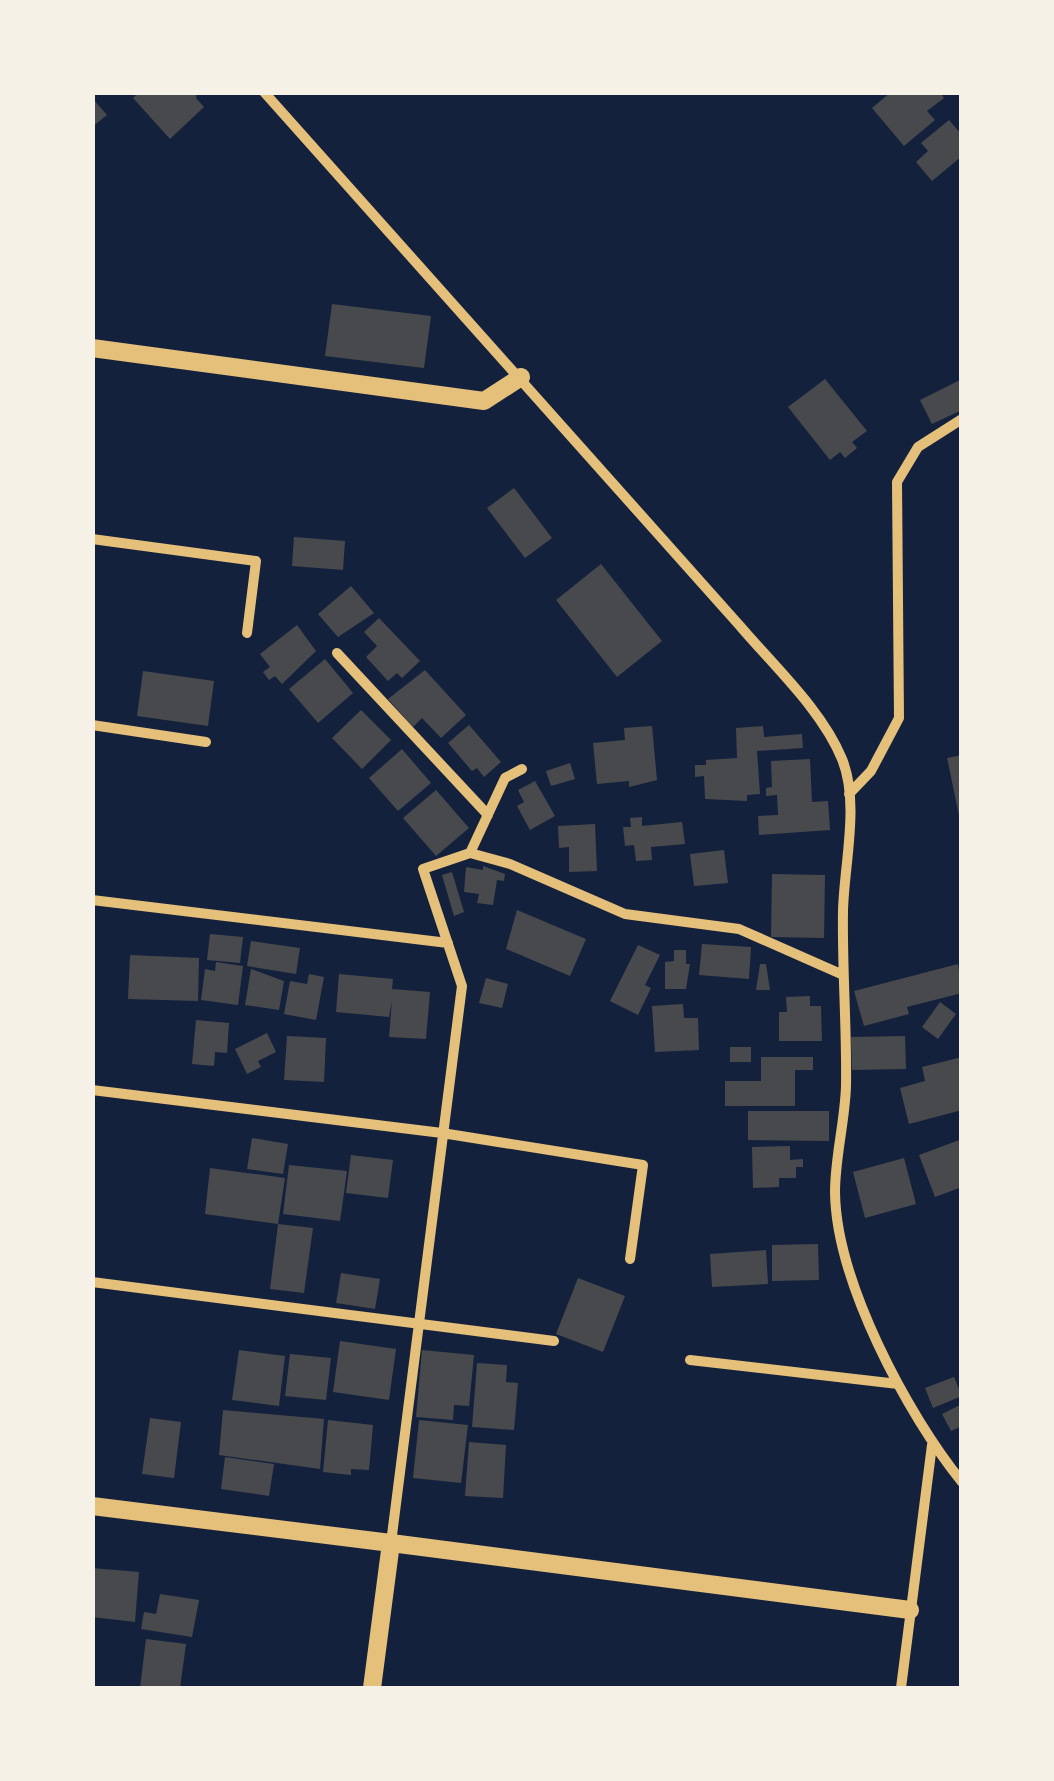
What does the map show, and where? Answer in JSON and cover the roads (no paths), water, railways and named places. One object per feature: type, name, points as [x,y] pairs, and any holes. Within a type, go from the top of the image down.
[{"type":"street","points":[[264,92],[521,376],[803,700],[842,760],[849,794],[842,974],[846,1088],[835,1195],[853,1283],[898,1384],[932,1445],[962,1482]]},
{"type":"street","points":[[92,348],[484,401],[521,376]]},
{"type":"street","points":[[849,794],[871,771],[899,718],[897,482],[918,447],[962,419]]},
{"type":"street","points":[[92,539],[256,560],[247,633]]},
{"type":"street","points":[[337,653],[488,814]]},
{"type":"street","points":[[92,726],[206,742]]},
{"type":"street","points":[[470,853],[505,778],[522,769]]},
{"type":"street","points":[[372,1688],[462,986],[423,869],[470,853],[510,864],[625,914],[738,928],[842,974]]},
{"type":"street","points":[[92,900],[448,944]]},
{"type":"street","points":[[92,1090],[442,1133],[643,1166],[630,1259]]},
{"type":"street","points":[[92,1282],[554,1341]]},
{"type":"street","points":[[690,1360],[898,1384]]},
{"type":"street","points":[[901,1688],[932,1445]]},
{"type":"street","points":[[92,1506],[910,1610]]}]
